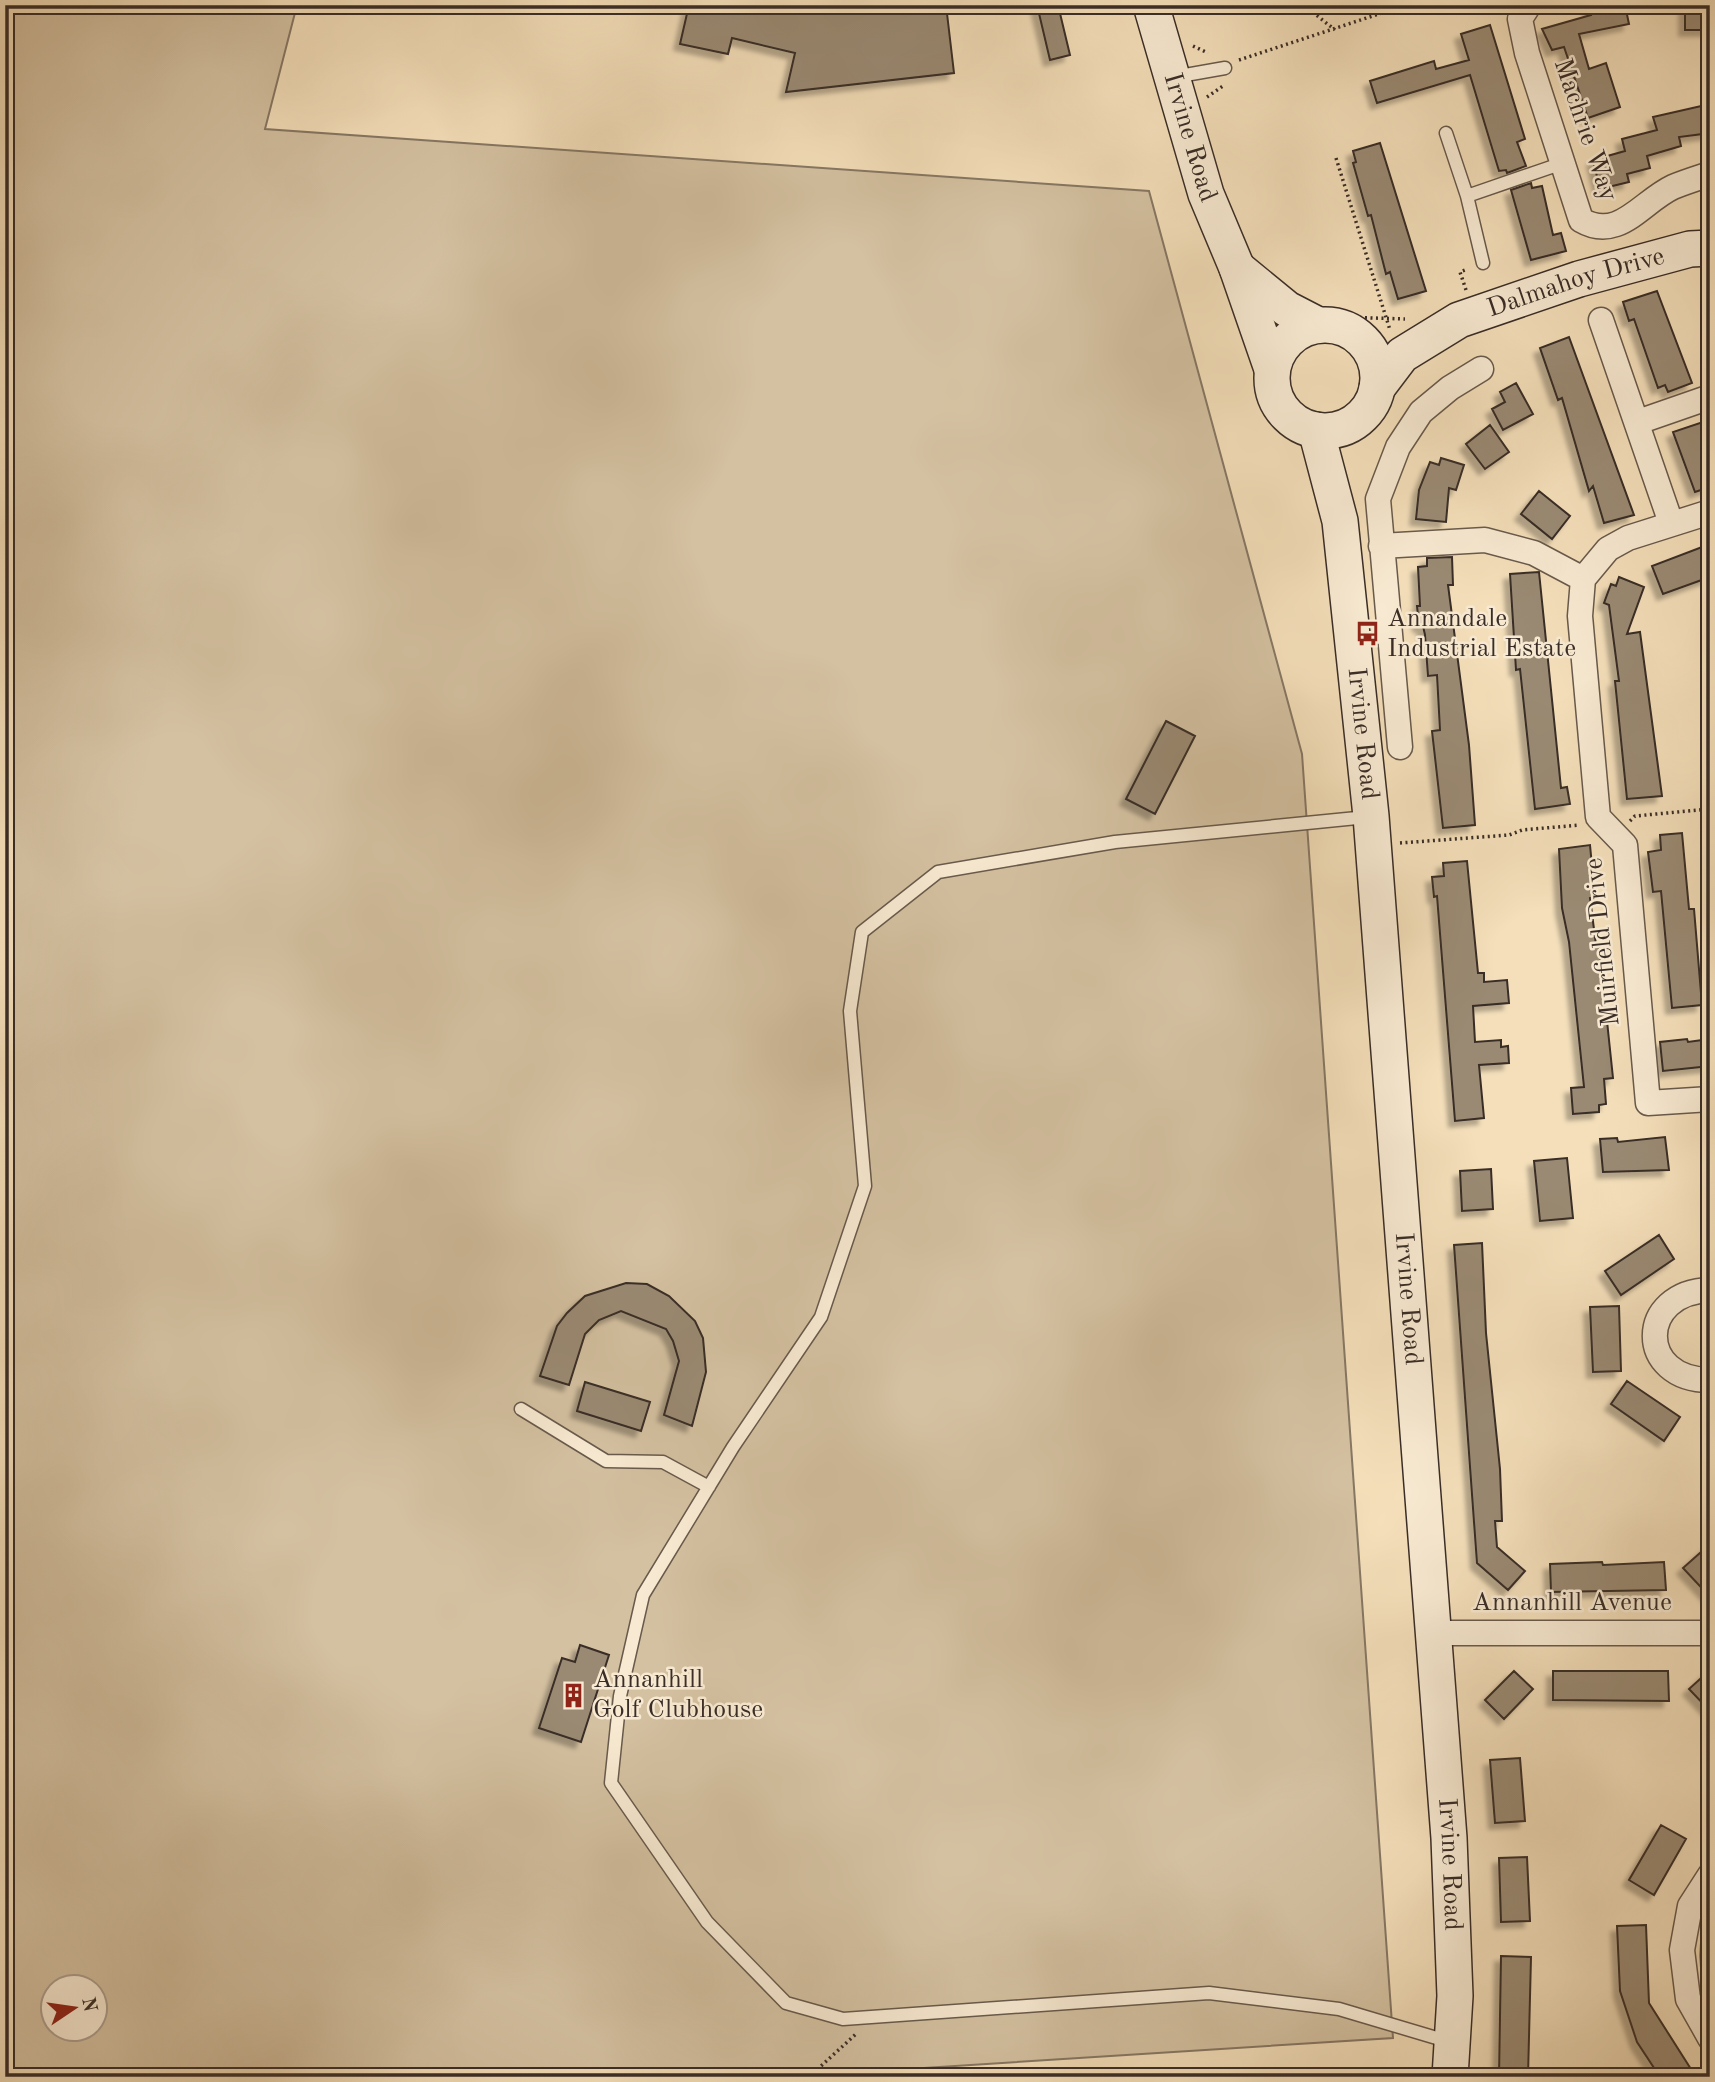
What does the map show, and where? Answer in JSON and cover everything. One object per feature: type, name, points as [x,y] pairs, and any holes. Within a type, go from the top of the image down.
[{"type":"main road","name":"Irvine Road","points":[[1152,5],[1206,194],[1237,268],[1272,369]]},
{"type":"main road","name":"Dalmahoy Drive","points":[[1446,326],[1579,279],[1690,249],[1710,248]]},
{"type":"main road","points":[[1237,268],[1287,309],[1334,324],[1363,341],[1373,355],[1378,371],[1349,466],[1340,520]]},
{"type":"main road","points":[[1334,324],[1446,326],[1402,355],[1369,402],[1348,426],[1333,430],[1316,430],[1300,425],[1282,408],[1272,386],[1272,369],[1278,353],[1288,340],[1301,330],[1334,324]]},
{"type":"main road","points":[[1316,430],[1340,520]]},
{"type":"main road","name":"Irvine Road","points":[[1340,520],[1372,831],[1435,1633],[1449,1838],[1455,1996],[1450,2077]]},
{"type":"street","name":"Machrie Way","points":[[1529,5],[1520,19],[1527,53],[1581,220],[1595,228],[1611,227],[1671,188],[1710,174]]},
{"type":"street","points":[[1601,320],[1671,523]]},
{"type":"street","points":[[1400,747],[1392,629],[1378,499],[1398,447],[1422,412],[1450,388],[1481,369]]},
{"type":"street","points":[[1638,422],[1710,397]]},
{"type":"street","points":[[1381,546],[1485,540],[1534,553],[1583,579],[1608,549],[1671,523],[1710,512]]},
{"type":"street","name":"Muirfield Drive","points":[[1583,579],[1580,616],[1607,825],[1625,845],[1647,1103],[1710,1099]]},
{"type":"street","points":[[1710,1290],[1674,1300],[1659,1314],[1654,1329],[1654,1347],[1674,1373],[1698,1380],[1710,1380]]},
{"type":"street","name":"Annanhill Avenue","points":[[1435,1633],[1710,1633]]},
{"type":"street","points":[[1710,1875],[1690,1906],[1682,1950],[1688,1999],[1710,2038]]},
{"type":"lane","points":[[1171,78],[1225,68]]},
{"type":"lane","points":[[1446,133],[1467,196],[1483,263]]},
{"type":"lane","points":[[1467,196],[1563,163]]},
{"type":"lane","points":[[1372,831],[1115,842],[938,872],[862,932],[850,1011],[865,1186],[821,1317],[709,1487],[643,1595],[620,1696],[611,1783],[707,1922],[786,2003],[844,2019],[1209,1993],[1339,2009],[1451,2043]]},
{"type":"lane","points":[[521,1409],[606,1461],[663,1462],[709,1487]]},
{"type":"path","points":[[1304,5],[1335,30]]},
{"type":"path","points":[[1225,68],[1406,5]]},
{"type":"path","points":[[1185,43],[1217,57],[1225,68],[1231,70],[1231,80],[1204,99]]},
{"type":"path","points":[[1334,324],[1388,326],[1336,158]]},
{"type":"path","points":[[1466,293],[1460,272],[1483,263]]},
{"type":"path","points":[[1372,831],[1509,835],[1522,830],[1607,825],[1635,816],[1710,809]]},
{"type":"path","points":[[809,2077],[876,2017]]},
{"type":"shaded area","points":[[5,5],[297,5],[265,129],[1149,191],[1302,754],[1393,2038],[782,2077],[5,2077]]},
{"type":"shaded area","points":[[1710,1908],[1710,2006],[1700,1957],[1702,1934]]},
{"type":"building","points":[[689,5],[946,5],[954,73],[786,92],[795,53],[732,38],[728,54],[680,44]]},
{"type":"building","points":[[1037,5],[1058,5],[1070,55],[1050,60]]},
{"type":"building","points":[[1589,5],[1625,5],[1629,24],[1579,34],[1589,69],[1606,63],[1620,107],[1588,118],[1564,47],[1552,50],[1542,29],[1591,15]]},
{"type":"building","points":[[1685,7],[1710,7],[1710,30],[1685,30]]},
{"type":"building","points":[[1490,25],[1525,139],[1517,142],[1526,166],[1507,173],[1506,170],[1499,171],[1470,75],[1377,103],[1370,81],[1434,61],[1436,69],[1469,60],[1461,34]]},
{"type":"building","points":[[1710,104],[1710,133],[1679,137],[1681,146],[1647,156],[1650,168],[1627,174],[1629,182],[1600,189],[1593,160],[1625,151],[1622,139],[1657,130],[1653,117]]},
{"type":"building","points":[[1380,143],[1426,291],[1398,299],[1390,272],[1386,274],[1371,215],[1368,216],[1353,163],[1356,162],[1353,151]]},
{"type":"building","points":[[1531,183],[1532,188],[1542,186],[1553,235],[1561,233],[1566,251],[1531,260],[1511,190]]},
{"type":"building","points":[[1657,291],[1692,383],[1668,392],[1665,385],[1658,388],[1634,319],[1629,321],[1623,302]]},
{"type":"building","points":[[1569,337],[1634,515],[1604,523],[1593,486],[1589,491],[1562,398],[1558,400],[1540,348]]},
{"type":"building","points":[[1516,383],[1533,414],[1503,430],[1492,409],[1505,402],[1500,392]]},
{"type":"building","points":[[1703,422],[1710,441],[1710,487],[1695,492],[1673,432]]},
{"type":"building","points":[[1490,425],[1509,452],[1485,469],[1466,444]]},
{"type":"building","points":[[1441,458],[1464,465],[1456,490],[1449,488],[1446,522],[1416,519],[1419,490],[1430,462],[1439,465]]},
{"type":"building","points":[[1539,491],[1570,516],[1552,539],[1521,514]]},
{"type":"building","points":[[1710,544],[1710,577],[1663,594],[1652,566]]},
{"type":"building","points":[[1452,557],[1453,585],[1448,585],[1469,745],[1475,825],[1443,828],[1432,731],[1440,730],[1437,675],[1428,676],[1425,635],[1423,626],[1419,626],[1418,567],[1427,566],[1427,558]]},
{"type":"building","points":[[1539,572],[1561,788],[1567,787],[1570,804],[1535,809],[1520,669],[1516,670],[1510,574]]},
{"type":"building","points":[[1619,577],[1644,587],[1627,634],[1640,632],[1662,796],[1627,799],[1615,681],[1619,681],[1609,605],[1604,603],[1611,584],[1616,586]]},
{"type":"building","points":[[1166,721],[1195,736],[1155,814],[1126,799]]},
{"type":"building","points":[[1682,833],[1689,909],[1694,909],[1702,1005],[1672,1008],[1661,891],[1653,892],[1648,852],[1661,850],[1660,835]]},
{"type":"building","points":[[1590,845],[1595,897],[1590,898],[1596,945],[1599,945],[1613,1078],[1604,1079],[1606,1104],[1599,1105],[1599,1112],[1573,1114],[1571,1088],[1584,1087],[1569,942],[1562,908],[1559,849]]},
{"type":"building","points":[[1467,861],[1478,973],[1484,973],[1484,982],[1507,980],[1509,1003],[1473,1006],[1475,1042],[1501,1040],[1501,1047],[1508,1046],[1509,1063],[1479,1065],[1484,1118],[1455,1121],[1437,896],[1434,897],[1432,877],[1444,876],[1443,863]]},
{"type":"building","points":[[1687,1039],[1688,1042],[1710,1039],[1710,1066],[1663,1071],[1660,1042]]},
{"type":"building","points":[[1665,1137],[1669,1170],[1603,1172],[1600,1139],[1617,1138],[1618,1142]]},
{"type":"building","points":[[1567,1158],[1573,1218],[1540,1221],[1534,1161]]},
{"type":"building","points":[[1491,1169],[1493,1209],[1462,1211],[1460,1171]]},
{"type":"building","points":[[1659,1235],[1674,1259],[1621,1295],[1605,1271]]},
{"type":"building","points":[[1482,1243],[1486,1333],[1500,1469],[1502,1521],[1495,1521],[1497,1547],[1525,1571],[1508,1590],[1477,1563],[1454,1245]]},
{"type":"building","points":[[626,1283],[647,1284],[669,1296],[695,1321],[703,1338],[706,1372],[692,1426],[664,1415],[679,1361],[666,1329],[621,1311],[599,1320],[585,1334],[569,1385],[540,1376],[557,1326],[567,1313],[585,1296]]},
{"type":"building","points":[[1619,1306],[1621,1371],[1593,1372],[1590,1307]]},
{"type":"building","points":[[1627,1381],[1680,1417],[1664,1441],[1611,1404]]},
{"type":"building","points":[[585,1382],[650,1402],[641,1431],[577,1411]]},
{"type":"building","points":[[1710,1544],[1710,1597],[1683,1568]]},
{"type":"building","points":[[1602,1562],[1603,1565],[1664,1562],[1666,1590],[1551,1592],[1550,1564]]},
{"type":"building","name":"Annanhill Golf Clubhouse","points":[[580,1645],[609,1655],[581,1742],[539,1728],[562,1658],[575,1662]]},
{"type":"building","points":[[1710,1670],[1710,1711],[1689,1689]]},
{"type":"building","points":[[1514,1671],[1533,1689],[1504,1719],[1485,1700]]},
{"type":"building","points":[[1553,1671],[1668,1671],[1669,1701],[1553,1700]]},
{"type":"building","points":[[1520,1758],[1525,1821],[1495,1823],[1490,1760]]},
{"type":"building","points":[[1661,1825],[1686,1839],[1654,1895],[1629,1880]]},
{"type":"building","points":[[1527,1857],[1530,1921],[1501,1922],[1499,1858]]},
{"type":"building","points":[[1646,1925],[1649,2003],[1696,2077],[1660,2077],[1637,2042],[1620,1991],[1617,1926]]},
{"type":"building","points":[[1501,1956],[1531,1957],[1528,2077],[1499,2077]]},
{"type":"place","name":"Annandale Industrial Estate","points":[[1367,634]]},
{"type":"place","name":"Annanhill Golf Clubhouse","points":[[573,1695]]}]
